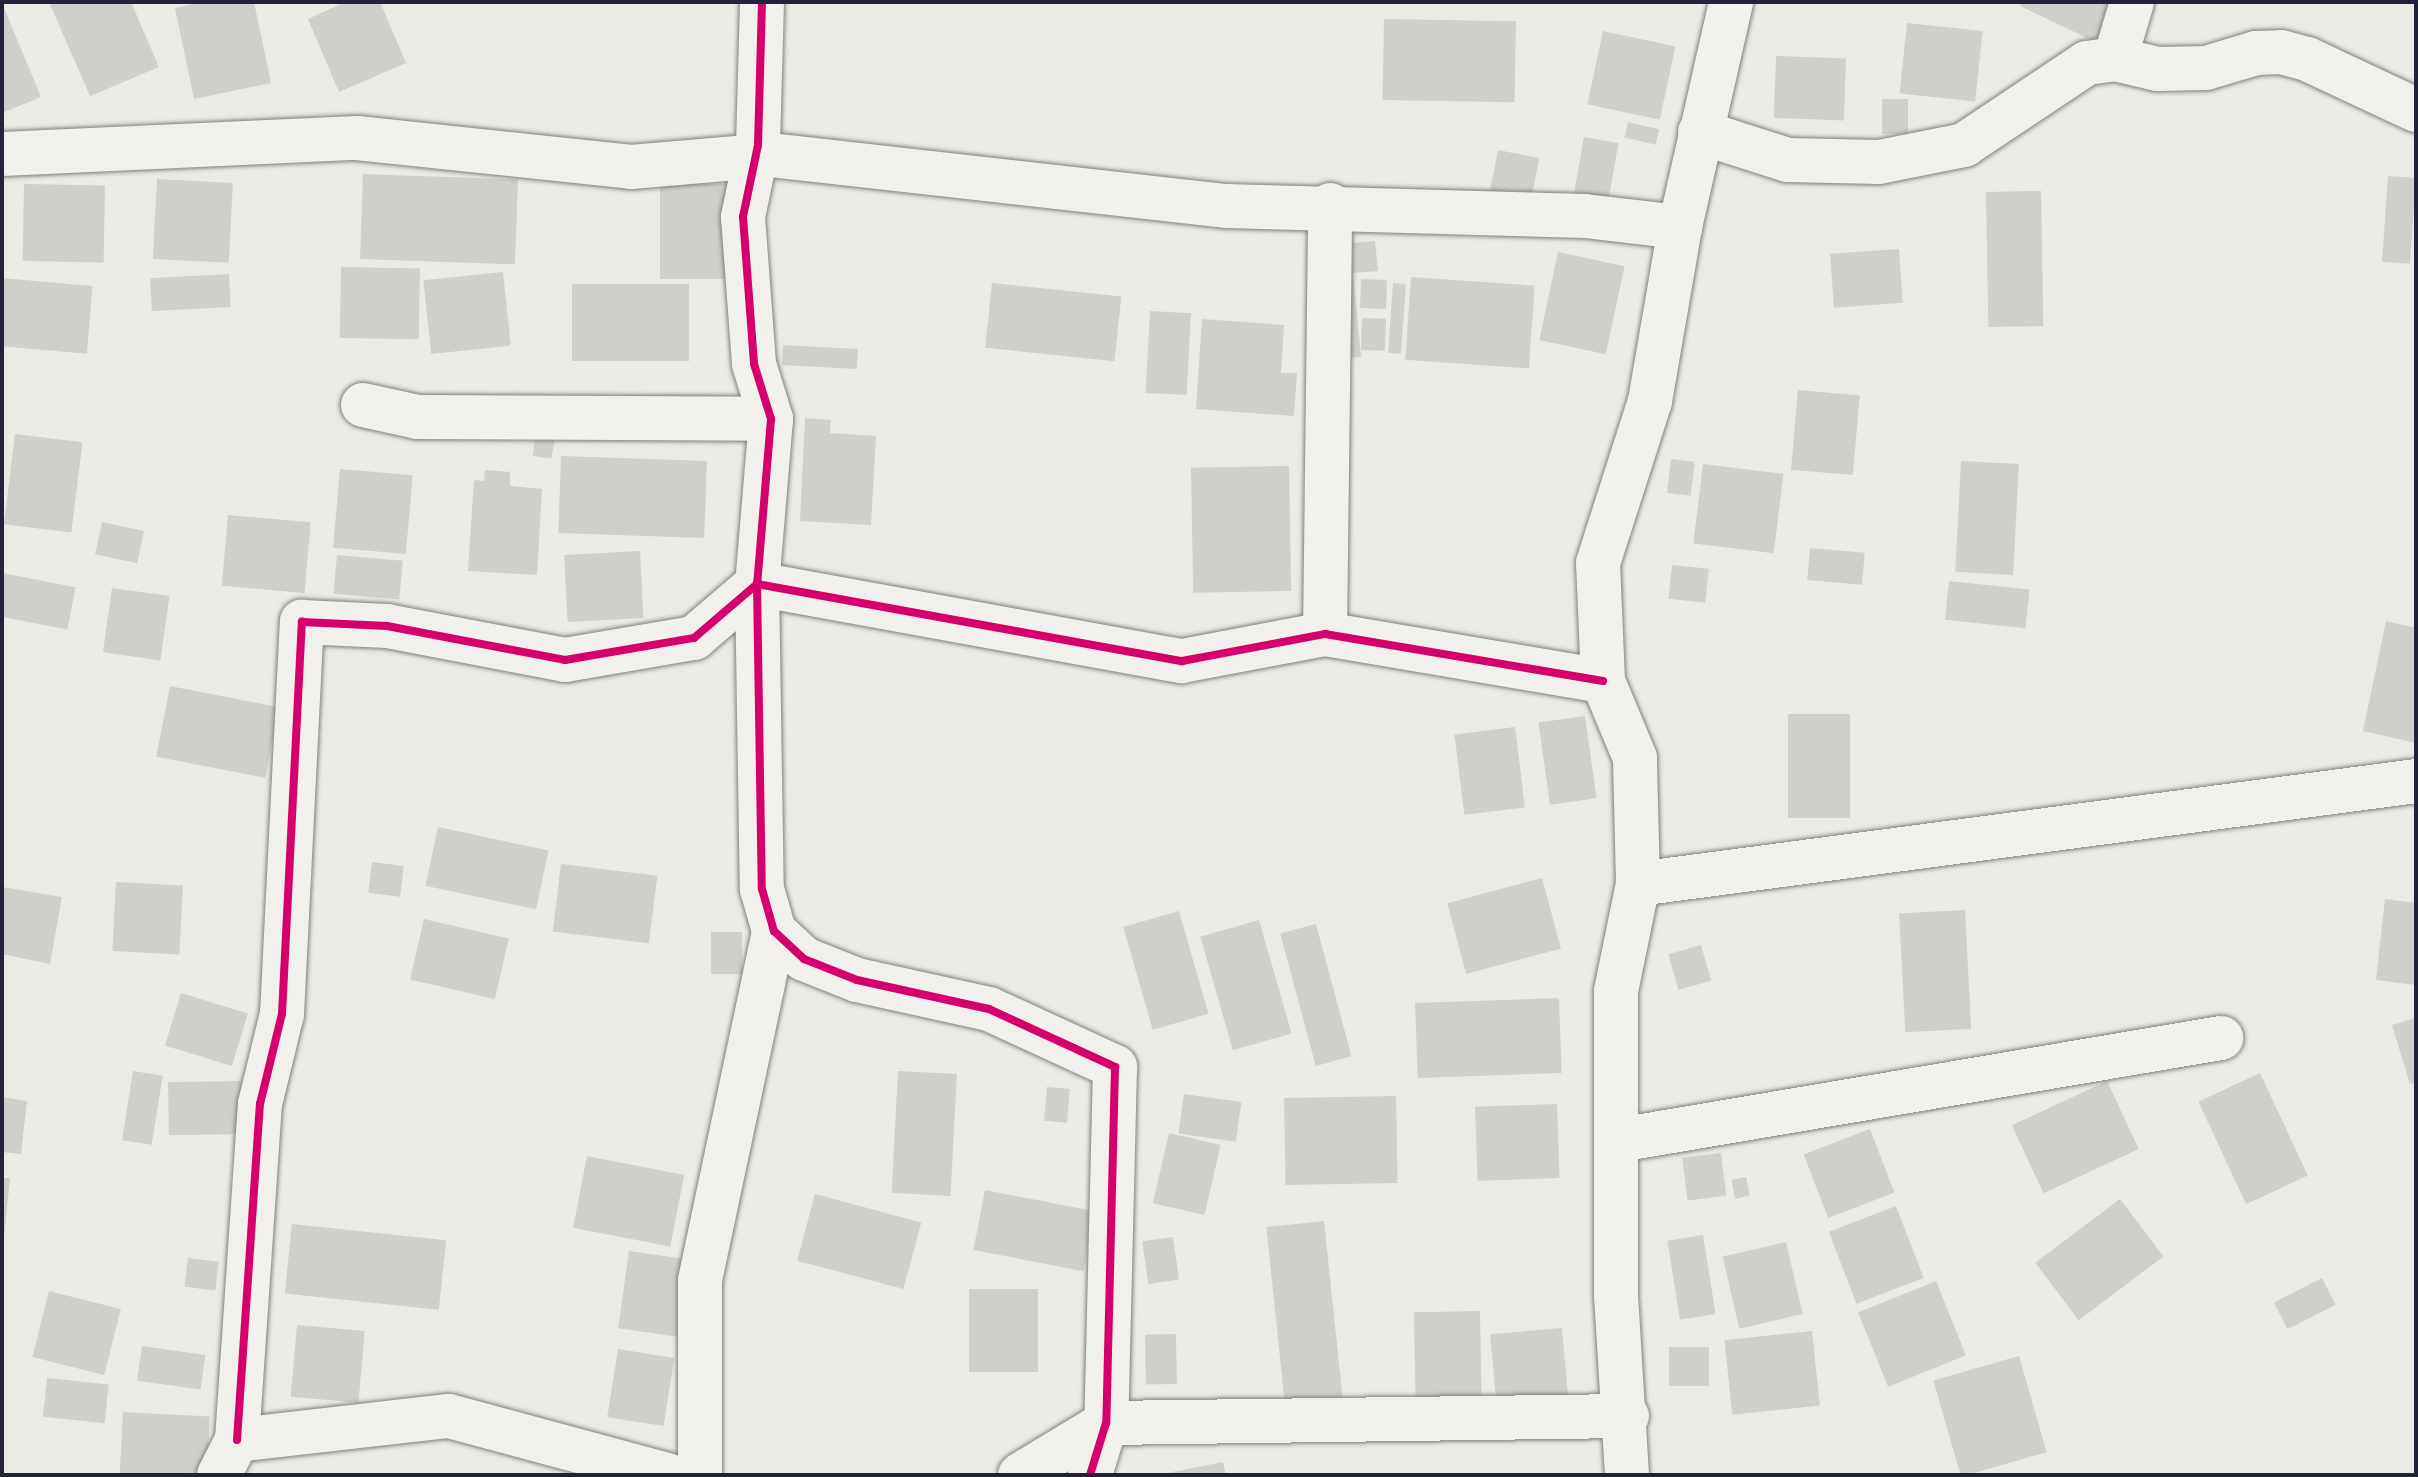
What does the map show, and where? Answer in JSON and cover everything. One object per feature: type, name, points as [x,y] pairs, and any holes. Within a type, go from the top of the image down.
[{"type":"street","points":[[700,1475],[700,1280],[774,931],[762,889],[757,584],[771,419],[754,364],[756,334],[743,251],[752,160],[758,145],[762,2]]},
{"type":"street","points":[[1627,1475],[1627,1416],[1616,1297],[1619,1140],[1616,991],[1638,884],[1635,758],[1603,681],[1598,563],[1650,401],[1680,227],[1731,2]]},
{"type":"street","points":[[2115,59],[2132,2]]},
{"type":"street","points":[[1700,132],[1788,160],[1879,162],[1964,145],[2073,69],[2115,59],[2158,69],[2206,68],[2256,53],[2281,52],[2307,59],[2416,110]]},
{"type":"street","points":[[2,154],[357,138],[631,167],[752,160],[771,155],[1226,206],[1330,205],[1585,216],[1680,227]]},
{"type":"street","points":[[1325,634],[1330,205]]},
{"type":"street","points":[[363,405],[418,417],[771,419]]},
{"type":"street","points":[[757,584],[1182,661],[1325,634],[1603,681]]},
{"type":"street","points":[[668,1475],[449,1416],[228,1457],[260,1104],[282,1014],[302,622],[387,626],[565,660],[694,638],[757,584]]},
{"type":"street","points":[[1638,884],[2416,781]]},
{"type":"street","points":[[774,931],[804,959],[857,980],[989,1009],[1115,1067],[1106,1423],[1090,1475]]},
{"type":"street","points":[[1619,1140],[2221,1038]]},
{"type":"street","points":[[1020,1475],[1106,1423],[1627,1416]]},
{"type":"building","points":[[49,2],[131,2],[159,67],[90,96]]},
{"type":"building","points":[[203,2],[254,2],[271,83],[194,99],[175,8]]},
{"type":"building","points":[[345,2],[380,2],[406,63],[339,92],[308,19]]},
{"type":"building","points":[[2022,2],[2124,2],[2104,46],[2020,6]]},
{"type":"building","points":[[2,3],[41,97],[2,113]]},
{"type":"building","points":[[1384,19],[1516,21],[1515,102],[1383,100]]},
{"type":"building","points":[[1907,23],[1983,31],[1975,102],[1900,94]]},
{"type":"building","points":[[1603,31],[1675,46],[1660,120],[1587,104]]},
{"type":"building","points":[[1776,56],[1846,58],[1844,120],[1774,118]]},
{"type":"building","points":[[1882,99],[1908,99],[1908,134],[1882,134]]},
{"type":"building","points":[[1628,122],[1659,129],[1656,145],[1624,138]]},
{"type":"building","points":[[1584,137],[1618,143],[1608,203],[1573,197]]},
{"type":"building","points":[[1498,150],[1539,158],[1529,209],[1488,201]]},
{"type":"building","points":[[363,174],[518,179],[515,264],[360,259]]},
{"type":"building","points":[[2388,176],[2416,178],[2410,264],[2382,262]]},
{"type":"building","points":[[157,179],[233,183],[229,263],[153,259]]},
{"type":"building","points":[[24,184],[105,185],[104,262],[23,261]]},
{"type":"building","points":[[660,184],[726,184],[726,279],[660,279]]},
{"type":"building","points":[[2041,191],[2043,326],[1988,327],[1986,192]]},
{"type":"building","points":[[1375,241],[1378,271],[1353,273],[1361,357],[1351,358],[1341,244]]},
{"type":"building","points":[[1899,249],[1903,303],[1834,308],[1830,254]]},
{"type":"building","points":[[1558,252],[1625,266],[1606,354],[1539,340]]},
{"type":"building","points":[[341,267],[420,268],[419,339],[340,338]]},
{"type":"building","points":[[503,272],[511,346],[431,354],[423,280]]},
{"type":"building","points":[[229,274],[231,307],[152,311],[150,278]]},
{"type":"building","points":[[1411,277],[1535,286],[1529,368],[1405,360]]},
{"type":"building","points":[[2,278],[93,286],[87,354],[2,346]]},
{"type":"building","points":[[1361,279],[1387,280],[1386,309],[1360,308]]},
{"type":"building","points":[[992,283],[1121,297],[1114,361],[985,348]]},
{"type":"building","points":[[1393,283],[1406,284],[1401,354],[1388,353]]},
{"type":"building","points":[[572,284],[689,284],[689,361],[572,361]]},
{"type":"building","points":[[1150,311],[1191,313],[1187,395],[1146,393]]},
{"type":"building","points":[[1362,318],[1386,319],[1385,351],[1361,350]]},
{"type":"building","points":[[1202,319],[1284,325],[1281,373],[1297,373],[1294,416],[1196,409]]},
{"type":"building","points":[[783,345],[858,349],[857,369],[782,365]]},
{"type":"building","points":[[1798,390],[1860,395],[1853,475],[1791,470]]},
{"type":"building","points":[[805,418],[831,420],[830,433],[876,436],[871,525],[800,521]]},
{"type":"building","points":[[537,428],[556,431],[551,459],[533,456]]},
{"type":"building","points":[[15,434],[82,442],[71,533],[4,524]]},
{"type":"building","points":[[561,456],[707,461],[704,538],[558,533]]},
{"type":"building","points":[[1671,459],[1695,462],[1691,496],[1667,493]]},
{"type":"building","points":[[1961,461],[2019,464],[2013,575],[1955,572]]},
{"type":"building","points":[[1703,464],[1783,474],[1774,553],[1693,543]]},
{"type":"building","points":[[1289,466],[1291,591],[1193,593],[1191,468]]},
{"type":"building","points":[[340,469],[413,475],[406,554],[333,548]]},
{"type":"building","points":[[485,470],[510,472],[510,486],[542,489],[537,575],[468,571],[474,480],[484,481]]},
{"type":"building","points":[[228,515],[311,522],[304,593],[222,586]]},
{"type":"building","points":[[102,522],[144,531],[137,563],[95,554]]},
{"type":"building","points":[[1810,548],[1865,553],[1862,585],[1807,580]]},
{"type":"building","points":[[640,551],[644,618],[568,622],[564,555]]},
{"type":"building","points":[[337,555],[403,561],[399,600],[334,594]]},
{"type":"building","points":[[1672,565],[1709,569],[1705,603],[1668,599]]},
{"type":"building","points":[[2,573],[76,587],[67,630],[2,617]]},
{"type":"building","points":[[1949,581],[2030,589],[2025,628],[1945,620]]},
{"type":"building","points":[[112,588],[169,596],[160,660],[103,652]]},
{"type":"building","points":[[2386,621],[2416,628],[2416,743],[2363,731]]},
{"type":"building","points":[[170,686],[279,707],[265,778],[156,757]]},
{"type":"building","points":[[1788,714],[1850,714],[1850,818],[1788,818]]},
{"type":"building","points":[[1585,716],[1597,798],[1550,805],[1538,723]]},
{"type":"building","points":[[1515,727],[1525,807],[1464,815],[1454,734]]},
{"type":"building","points":[[438,827],[549,850],[536,909],[426,886]]},
{"type":"building","points":[[372,862],[404,866],[400,897],[368,893]]},
{"type":"building","points":[[561,864],[657,876],[649,943],[553,931]]},
{"type":"building","points":[[1542,878],[1561,949],[1466,974],[1447,903]]},
{"type":"building","points":[[116,882],[183,886],[179,954],[112,951]]},
{"type":"building","points":[[2,887],[62,897],[50,964],[2,954]]},
{"type":"building","points":[[2385,899],[2416,903],[2416,985],[2376,980]]},
{"type":"building","points":[[1965,910],[1971,1029],[1905,1032],[1899,913]]},
{"type":"building","points":[[1179,911],[1208,1014],[1153,1030],[1123,927]]},
{"type":"building","points":[[424,919],[509,939],[495,999],[410,979]]},
{"type":"building","points":[[1259,920],[1292,1033],[1233,1050],[1200,937]]},
{"type":"building","points":[[1316,924],[1351,1056],[1316,1066],[1280,934]]},
{"type":"building","points":[[711,932],[742,932],[742,974],[711,974]]},
{"type":"building","points":[[1701,945],[1711,981],[1679,990],[1668,954]]},
{"type":"building","points":[[181,993],[248,1013],[232,1066],[165,1046]]},
{"type":"building","points":[[1559,998],[1562,1073],[1418,1078],[1415,1003]]},
{"type":"building","points":[[2416,1018],[2416,1082],[2410,1084],[2392,1025]]},
{"type":"building","points":[[133,1071],[163,1076],[152,1145],[122,1140]]},
{"type":"building","points":[[898,1071],[957,1074],[951,1196],[892,1193]]},
{"type":"building","points":[[2260,1073],[2308,1175],[2246,1204],[2198,1102]]},
{"type":"building","points":[[242,1081],[243,1134],[169,1135],[168,1082]]},
{"type":"building","points":[[2107,1081],[2139,1149],[2044,1193],[2012,1125]]},
{"type":"building","points":[[1047,1087],[1070,1089],[1067,1123],[1044,1121]]},
{"type":"building","points":[[1184,1094],[1241,1102],[1236,1142],[1178,1134]]},
{"type":"building","points":[[1396,1096],[1398,1183],[1286,1185],[1284,1098]]},
{"type":"building","points":[[2,1097],[27,1101],[21,1154],[2,1152]]},
{"type":"building","points":[[1557,1104],[1560,1178],[1478,1181],[1475,1107]]},
{"type":"building","points":[[1870,1129],[1894,1192],[1828,1218],[1804,1154]]},
{"type":"building","points":[[1169,1133],[1221,1145],[1204,1215],[1153,1203]]},
{"type":"building","points":[[1721,1153],[1726,1196],[1688,1200],[1682,1158]]},
{"type":"building","points":[[587,1156],[684,1175],[670,1247],[573,1228]]},
{"type":"building","points":[[1746,1177],[1750,1196],[1735,1199],[1731,1180]]},
{"type":"building","points":[[2,1178],[10,1178],[4,1238],[2,1238]]},
{"type":"building","points":[[985,1190],[1095,1211],[1083,1271],[973,1250]]},
{"type":"building","points":[[815,1194],[921,1222],[903,1289],[797,1261]]},
{"type":"building","points":[[2120,1199],[2163,1257],[2079,1320],[2035,1263]]},
{"type":"building","points":[[1896,1206],[1924,1278],[1856,1304],[1829,1232]]},
{"type":"building","points":[[1324,1221],[1343,1397],[1285,1403],[1266,1227]]},
{"type":"building","points":[[292,1224],[446,1240],[439,1310],[285,1294]]},
{"type":"building","points":[[1703,1235],[1716,1314],[1680,1320],[1667,1241]]},
{"type":"building","points":[[1173,1237],[1179,1280],[1148,1284],[1142,1241]]},
{"type":"building","points":[[1786,1242],[1803,1314],[1739,1329],[1723,1257]]},
{"type":"building","points":[[629,1251],[692,1260],[682,1337],[618,1328]]},
{"type":"building","points":[[188,1258],[219,1262],[215,1291],[184,1287]]},
{"type":"building","points":[[2322,1278],[2336,1305],[2288,1329],[2274,1303]]},
{"type":"building","points":[[1936,1281],[1966,1355],[1888,1387],[1858,1312]]},
{"type":"building","points":[[969,1289],[1038,1289],[1038,1372],[969,1372]]},
{"type":"building","points":[[49,1291],[121,1309],[104,1375],[33,1357]]},
{"type":"building","points":[[1480,1311],[1482,1406],[1416,1407],[1414,1312]]},
{"type":"building","points":[[297,1325],[365,1331],[358,1403],[291,1397]]},
{"type":"building","points":[[1562,1328],[1569,1404],[1497,1410],[1490,1334]]},
{"type":"building","points":[[1812,1331],[1820,1406],[1732,1415],[1724,1340]]},
{"type":"building","points":[[1176,1334],[1177,1384],[1146,1385],[1145,1335]]},
{"type":"building","points":[[142,1346],[205,1355],[201,1390],[137,1381]]},
{"type":"building","points":[[1669,1347],[1709,1347],[1709,1386],[1669,1386]]},
{"type":"building","points":[[618,1349],[674,1358],[664,1426],[607,1417]]},
{"type":"building","points":[[2019,1356],[2047,1452],[1961,1475],[1933,1381]]},
{"type":"building","points":[[47,1378],[109,1384],[105,1423],[43,1417]]},
{"type":"building","points":[[123,1412],[210,1417],[207,1475],[120,1475]]},
{"type":"building","points":[[1223,1462],[1226,1475],[1162,1474]]},
{"type":"cycle path","points":[[762,2],[758,145],[743,217],[754,364],[771,419],[757,584],[762,889],[774,931],[804,959],[857,980],[989,1009],[1115,1067],[1106,1423],[1090,1475]]},
{"type":"cycle path","points":[[237,1440],[260,1104],[282,1014],[302,622],[387,626],[565,660],[694,638],[757,584],[1182,661],[1325,634],[1603,681]]}]
